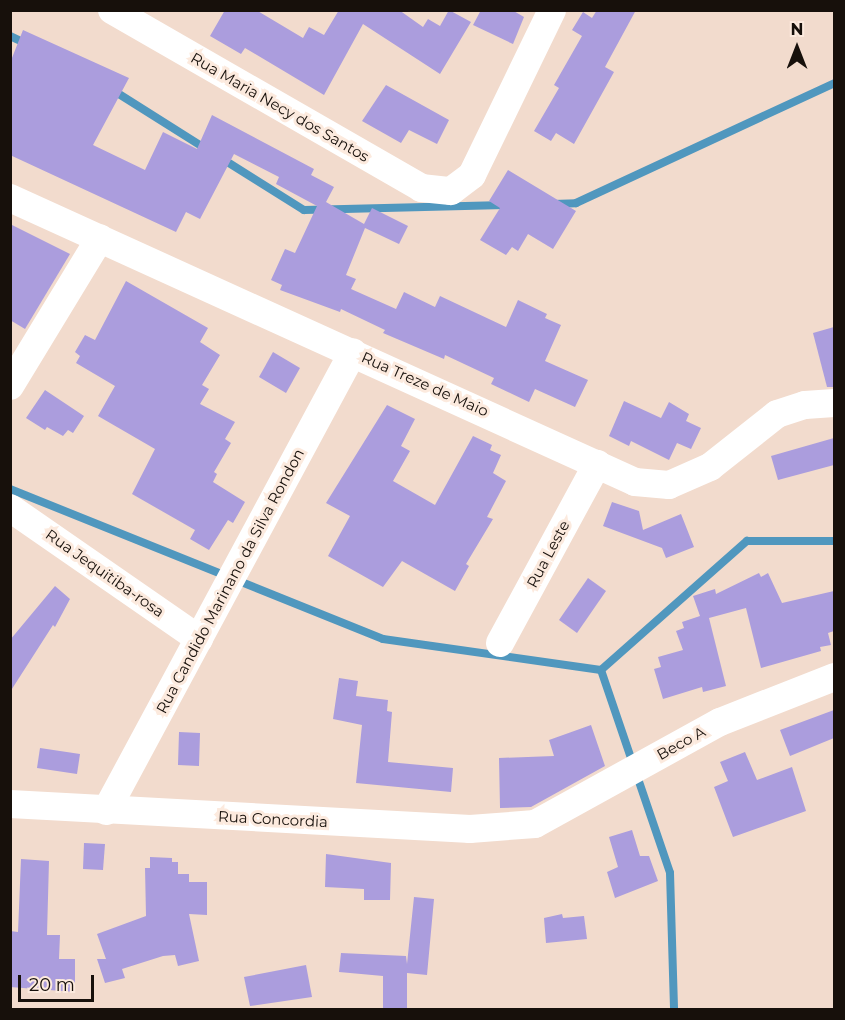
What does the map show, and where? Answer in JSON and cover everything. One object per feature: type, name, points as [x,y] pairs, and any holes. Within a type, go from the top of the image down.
[{"type":"street","name":"Rua Maria Necy dos Santos","points":[[112,10],[421,188],[450,191],[472,175],[552,10]]},
{"type":"street","name":"Rua Treze de Maio","points":[[10,198],[635,482],[669,485],[710,467],[777,414],[805,405],[834,403]]},
{"type":"street","points":[[10,386],[100,238]]},
{"type":"street","name":"Rua Candido Marinano da Silva Rondon","points":[[106,811],[353,352]]},
{"type":"street","name":"Rua Leste","points":[[500,643],[597,464]]},
{"type":"street","name":"Rua Jequitiba-rosa","points":[[10,508],[199,639]]},
{"type":"street","name":"Beco A","points":[[535,824],[720,722],[834,677]]},
{"type":"street","name":"Rua Concordia","points":[[10,804],[470,829],[535,824]]},
{"type":"building","points":[[225,10],[256,10],[303,38],[309,27],[324,35],[339,10],[399,10],[423,27],[428,19],[440,26],[449,10],[471,22],[440,74],[363,24],[324,95],[245,48],[241,54],[210,36]]},
{"type":"building","points":[[481,10],[512,10],[524,17],[513,44],[473,25]]},
{"type":"building","points":[[597,10],[636,10],[605,67],[614,72],[574,144],[556,133],[551,141],[534,131],[559,88],[554,85],[582,36],[572,30],[583,12],[592,18]]},
{"type":"building","points":[[23,30],[129,78],[93,145],[145,170],[163,132],[197,149],[212,115],[314,169],[311,175],[334,187],[326,202],[364,224],[372,208],[408,226],[399,244],[365,228],[346,275],[356,279],[351,289],[396,309],[404,292],[435,307],[440,296],[506,327],[518,300],[547,314],[545,318],[561,325],[545,361],[588,380],[575,407],[535,389],[529,402],[491,384],[494,378],[445,355],[444,359],[383,333],[385,330],[341,309],[340,312],[280,290],[282,285],[271,280],[285,249],[295,253],[317,206],[276,184],[279,177],[234,154],[200,219],[186,212],[176,232],[10,155],[10,63]]},
{"type":"building","points":[[386,85],[449,120],[437,144],[409,130],[401,143],[362,121]]},
{"type":"building","points":[[508,170],[576,211],[553,249],[528,234],[518,251],[512,247],[506,255],[480,240],[500,208],[489,201]]},
{"type":"building","points":[[10,224],[70,254],[25,329],[10,320]]},
{"type":"building","points":[[126,281],[208,328],[200,342],[220,355],[202,385],[209,389],[200,404],[235,422],[225,439],[231,443],[214,472],[217,474],[213,482],[245,502],[233,523],[228,520],[209,550],[190,539],[195,530],[132,494],[155,449],[98,416],[115,386],[76,363],[80,356],[75,352],[85,335],[95,340]]},
{"type":"building","points":[[834,327],[834,387],[827,387],[813,333]]},
{"type":"building","points":[[273,352],[300,368],[286,393],[259,377]]},
{"type":"building","points":[[45,390],[84,416],[73,433],[68,430],[63,436],[47,427],[45,430],[26,418]]},
{"type":"building","points":[[624,401],[661,418],[669,402],[689,414],[686,421],[701,428],[691,449],[677,443],[669,460],[631,441],[629,446],[609,436]]},
{"type":"building","points":[[387,405],[415,419],[401,446],[410,451],[393,481],[435,505],[473,436],[492,445],[490,450],[501,455],[493,473],[506,481],[487,517],[493,519],[466,564],[469,566],[455,591],[402,561],[383,587],[328,556],[350,516],[326,503]]},
{"type":"building","points":[[834,438],[834,465],[778,480],[771,456]]},
{"type":"building","points":[[612,502],[639,511],[643,530],[681,514],[694,547],[666,558],[662,548],[603,526]]},
{"type":"building","points":[[759,573],[761,577],[768,573],[782,603],[834,591],[834,631],[828,633],[831,645],[820,647],[821,651],[761,668],[746,608],[709,618],[726,686],[703,692],[702,687],[663,699],[654,669],[661,667],[658,657],[683,650],[676,631],[684,628],[682,622],[700,616],[693,596],[715,589],[716,594]]},
{"type":"building","points":[[588,578],[606,591],[577,633],[559,620]]},
{"type":"building","points":[[55,586],[70,599],[55,627],[53,625],[10,692],[10,640]]},
{"type":"building","points":[[339,678],[358,681],[356,696],[388,700],[387,711],[392,712],[388,762],[453,768],[451,792],[356,783],[362,725],[333,719]]},
{"type":"building","points":[[834,710],[834,738],[790,756],[780,730]]},
{"type":"building","points":[[591,725],[605,766],[531,807],[500,808],[499,758],[554,756],[549,740]]},
{"type":"building","points":[[179,732],[200,733],[199,766],[178,765]]},
{"type":"building","points":[[40,748],[80,754],[77,774],[37,768]]},
{"type":"building","points":[[745,752],[757,780],[792,767],[806,811],[733,837],[714,787],[728,781],[720,762]]},
{"type":"building","points":[[632,830],[640,856],[649,856],[658,881],[615,898],[607,872],[618,867],[609,837]]},
{"type":"building","points":[[84,843],[105,844],[103,870],[83,869]]},
{"type":"building","points":[[326,854],[391,863],[390,900],[364,900],[364,889],[325,887]]},
{"type":"building","points":[[150,857],[172,858],[172,862],[178,862],[178,874],[189,874],[189,882],[207,882],[207,915],[189,914],[199,961],[178,966],[175,955],[163,956],[122,969],[125,978],[105,983],[97,959],[106,959],[97,934],[146,916],[145,868],[150,868]]},
{"type":"building","points":[[21,859],[49,861],[47,935],[60,935],[59,959],[75,959],[75,992],[10,987],[10,931],[18,932]]},
{"type":"building","points":[[414,897],[434,899],[427,975],[407,973],[407,1010],[383,1010],[383,976],[339,972],[341,953],[406,956],[407,964]]},
{"type":"building","points":[[562,914],[563,918],[584,916],[587,939],[546,943],[544,918]]},
{"type":"building","points":[[306,965],[312,997],[250,1006],[244,977]]},
{"type":"waterway","points":[[10,36],[27,44]]},
{"type":"waterway","points":[[553,204],[576,203],[834,83]]},
{"type":"waterway","points":[[111,89],[208,150]]},
{"type":"waterway","points":[[221,158],[304,210],[505,205]]},
{"type":"waterway","points":[[10,489],[383,639],[601,670],[747,541],[834,541]]},
{"type":"waterway","points":[[601,670],[670,873],[674,1010]]}]
